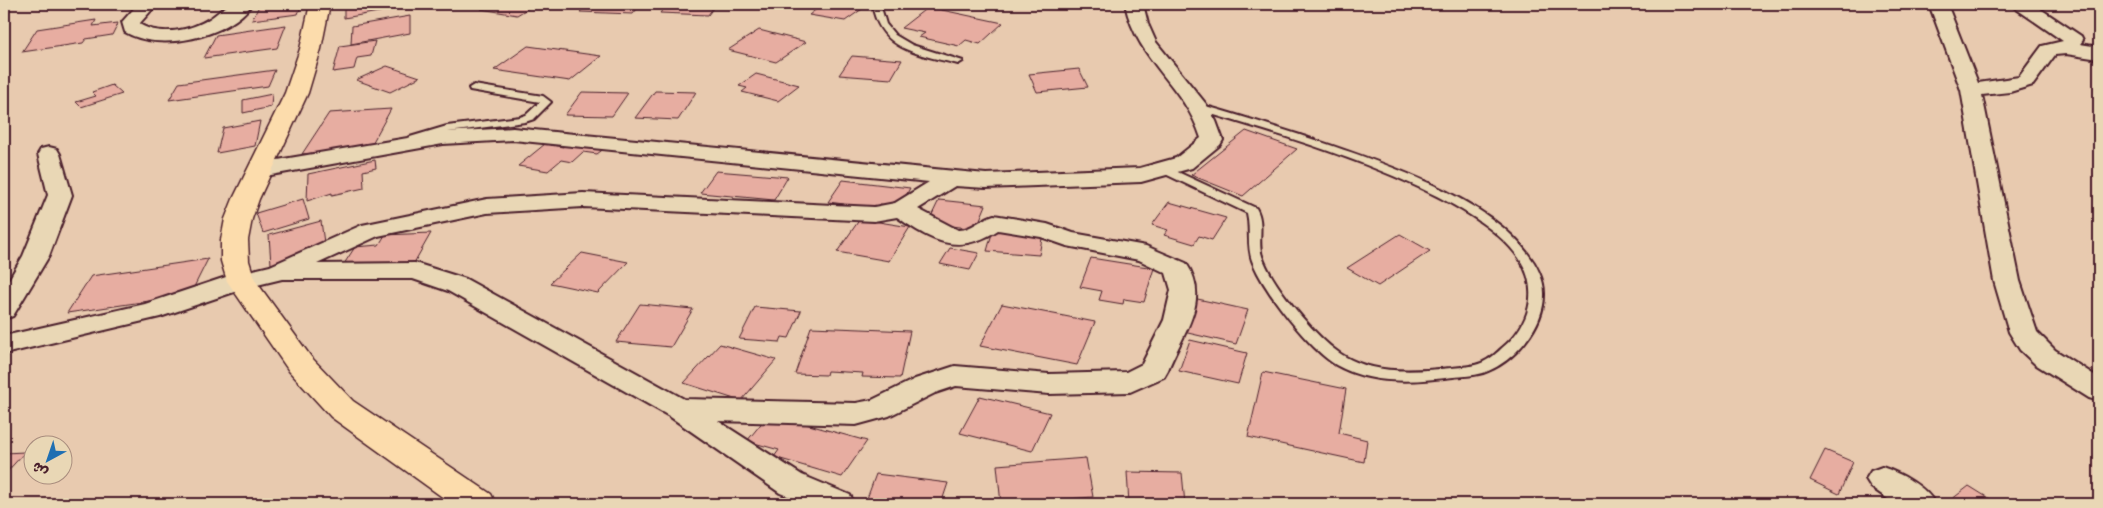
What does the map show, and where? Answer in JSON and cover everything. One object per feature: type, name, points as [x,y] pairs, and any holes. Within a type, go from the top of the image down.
[{"type":"main road","points":[[320,4],[305,67],[286,120],[248,190],[232,250],[234,266],[241,281],[300,364],[342,409],[478,504]]},
{"type":"street","points":[[148,4],[131,22],[132,28],[153,36],[181,36],[195,34],[213,26],[243,4]]},
{"type":"street","points":[[260,170],[394,145],[476,134],[544,136],[899,171],[951,180],[986,181],[1141,175],[1165,170],[1184,163],[1212,140],[1209,124],[1198,107],[1148,46],[1136,19],[1134,4]]},
{"type":"street","points":[[1938,4],[1971,90],[2007,281],[2023,332],[2030,344],[2045,357],[2099,391]]},
{"type":"street","points":[[2021,4],[2074,40],[2066,48]]},
{"type":"street","points":[[1971,90],[2010,86],[2026,81],[2045,52],[2056,48],[2099,53]]},
{"type":"street","points":[[4,310],[36,256],[60,195],[49,154]]},
{"type":"street","points":[[5,341],[151,311],[241,281],[278,272],[371,230],[487,206],[583,200],[874,214],[902,210],[951,180]]},
{"type":"street","points":[[679,409],[856,414],[879,409],[925,386],[955,376],[1049,384],[1130,382],[1154,370],[1159,355],[1183,308],[1184,288],[1177,268],[1146,254],[1067,239],[1048,231],[1015,224],[994,222],[978,234],[961,239],[916,220],[902,210]]},
{"type":"street","points":[[278,272],[415,271],[457,285],[679,409],[818,501]]},
{"type":"street","points":[[1882,479],[1919,504]]},
{"type":"lane","points":[[876,4],[884,29],[894,39],[909,47],[958,61]]},
{"type":"lane","points":[[394,145],[447,129],[521,120],[530,117],[546,102],[543,99],[474,88]]},
{"type":"lane","points":[[1165,170],[1252,211],[1256,219],[1254,240],[1256,256],[1266,274],[1308,332],[1329,353],[1347,364],[1370,372],[1402,375],[1442,374],[1480,369],[1510,352],[1530,325],[1538,294],[1534,274],[1522,253],[1502,232],[1477,215],[1384,170],[1258,124],[1198,107]]},
{"type":"building","points":[[260,4],[302,4],[298,14],[252,20]]},
{"type":"building","points":[[344,4],[419,4],[419,5],[344,18]]},
{"type":"building","points":[[490,4],[535,4],[517,15],[481,9]]},
{"type":"building","points":[[587,4],[641,4],[633,14],[580,12]]},
{"type":"building","points":[[667,4],[716,4],[708,15],[660,13]]},
{"type":"building","points":[[823,4],[862,9],[845,21],[809,15]]},
{"type":"building","points":[[928,7],[1003,23],[980,44],[966,40],[959,46],[919,37],[925,33],[901,28]]},
{"type":"building","points":[[410,16],[410,33],[351,44],[352,26]]},
{"type":"building","points":[[96,20],[93,26],[118,23],[112,35],[86,39],[83,43],[22,52],[37,29]]},
{"type":"building","points":[[286,25],[277,48],[204,58],[216,35]]},
{"type":"building","points":[[759,30],[806,42],[776,62],[728,50]]},
{"type":"building","points":[[375,41],[371,56],[357,58],[354,69],[333,72],[340,46]]},
{"type":"building","points":[[528,46],[601,56],[570,81],[494,70]]},
{"type":"building","points":[[852,56],[902,60],[891,79],[839,75]]},
{"type":"building","points":[[387,66],[420,77],[390,92],[356,80]]},
{"type":"building","points":[[1079,69],[1088,87],[1037,92],[1029,74]]},
{"type":"building","points":[[275,70],[268,86],[169,100],[179,83]]},
{"type":"building","points":[[756,74],[799,85],[778,101],[742,92],[747,88],[739,86]]},
{"type":"building","points":[[112,85],[122,94],[81,107],[76,102],[96,96],[92,92]]},
{"type":"building","points":[[655,91],[696,92],[678,120],[635,118]]},
{"type":"building","points":[[582,92],[628,93],[612,116],[565,115]]},
{"type":"building","points":[[272,94],[271,107],[243,113],[243,100]]},
{"type":"building","points":[[391,109],[369,149],[302,154],[329,113]]},
{"type":"building","points":[[260,121],[255,146],[217,153],[223,128]]},
{"type":"building","points":[[1246,131],[1297,149],[1243,196],[1191,175]]},
{"type":"building","points":[[569,142],[605,148],[597,154],[583,152],[572,162],[561,160],[548,171],[518,166],[545,144],[563,147]]},
{"type":"building","points":[[375,160],[376,168],[363,171],[364,188],[332,195],[332,193],[307,201],[308,174]]},
{"type":"building","points":[[716,171],[788,177],[774,200],[700,193]]},
{"type":"building","points":[[843,180],[910,188],[900,207],[880,204],[875,212],[842,207],[844,204],[828,202]]},
{"type":"building","points":[[303,199],[309,219],[263,233],[256,213]]},
{"type":"building","points":[[939,200],[986,205],[976,229],[928,223]]},
{"type":"building","points":[[1169,202],[1226,218],[1212,240],[1199,236],[1194,244],[1164,235],[1168,230],[1152,225]]},
{"type":"building","points":[[860,219],[910,227],[889,261],[837,252]]},
{"type":"building","points":[[321,221],[325,250],[271,264],[269,235]]},
{"type":"building","points":[[993,230],[1043,233],[1039,255],[987,251]]},
{"type":"building","points":[[431,233],[414,263],[342,267],[355,247],[379,245],[385,235]]},
{"type":"building","points":[[1400,234],[1430,251],[1378,286],[1347,268]]},
{"type":"building","points":[[950,248],[979,253],[970,270],[940,264]]},
{"type":"building","points":[[582,253],[628,262],[598,293],[550,283]]},
{"type":"building","points":[[1091,258],[1154,268],[1144,302],[1124,299],[1123,304],[1099,300],[1102,291],[1080,287]]},
{"type":"building","points":[[208,259],[190,295],[67,313],[91,276]]},
{"type":"building","points":[[1193,298],[1248,310],[1236,344],[1179,331]]},
{"type":"building","points":[[640,304],[693,309],[671,347],[616,342]]},
{"type":"building","points":[[1002,304],[1095,322],[1077,365],[980,346]]},
{"type":"building","points":[[755,307],[801,311],[789,338],[782,337],[780,342],[739,339]]},
{"type":"building","points":[[811,327],[910,331],[900,378],[862,377],[863,373],[827,371],[826,375],[795,374]]},
{"type":"building","points":[[1190,340],[1247,353],[1238,384],[1179,371]]},
{"type":"building","points":[[720,344],[776,360],[741,401],[684,383]]},
{"type":"building","points":[[1263,372],[1346,389],[1339,433],[1367,440],[1364,462],[1248,437]]},
{"type":"building","points":[[980,396],[1050,413],[1032,451],[960,433]]},
{"type":"building","points":[[769,414],[867,441],[842,477],[774,457],[779,450],[747,441]]},
{"type":"building","points":[[1825,450],[1853,462],[1839,494],[1810,480]]},
{"type":"building","points":[[22,452],[22,455],[4,475],[4,453]]},
{"type":"building","points":[[1086,458],[1093,497],[1001,504],[997,465]]},
{"type":"building","points":[[1127,472],[1182,473],[1185,504],[1129,504]]},
{"type":"building","points":[[876,474],[948,483],[941,504],[865,504]]},
{"type":"building","points":[[1969,486],[1998,504],[1947,503]]}]
